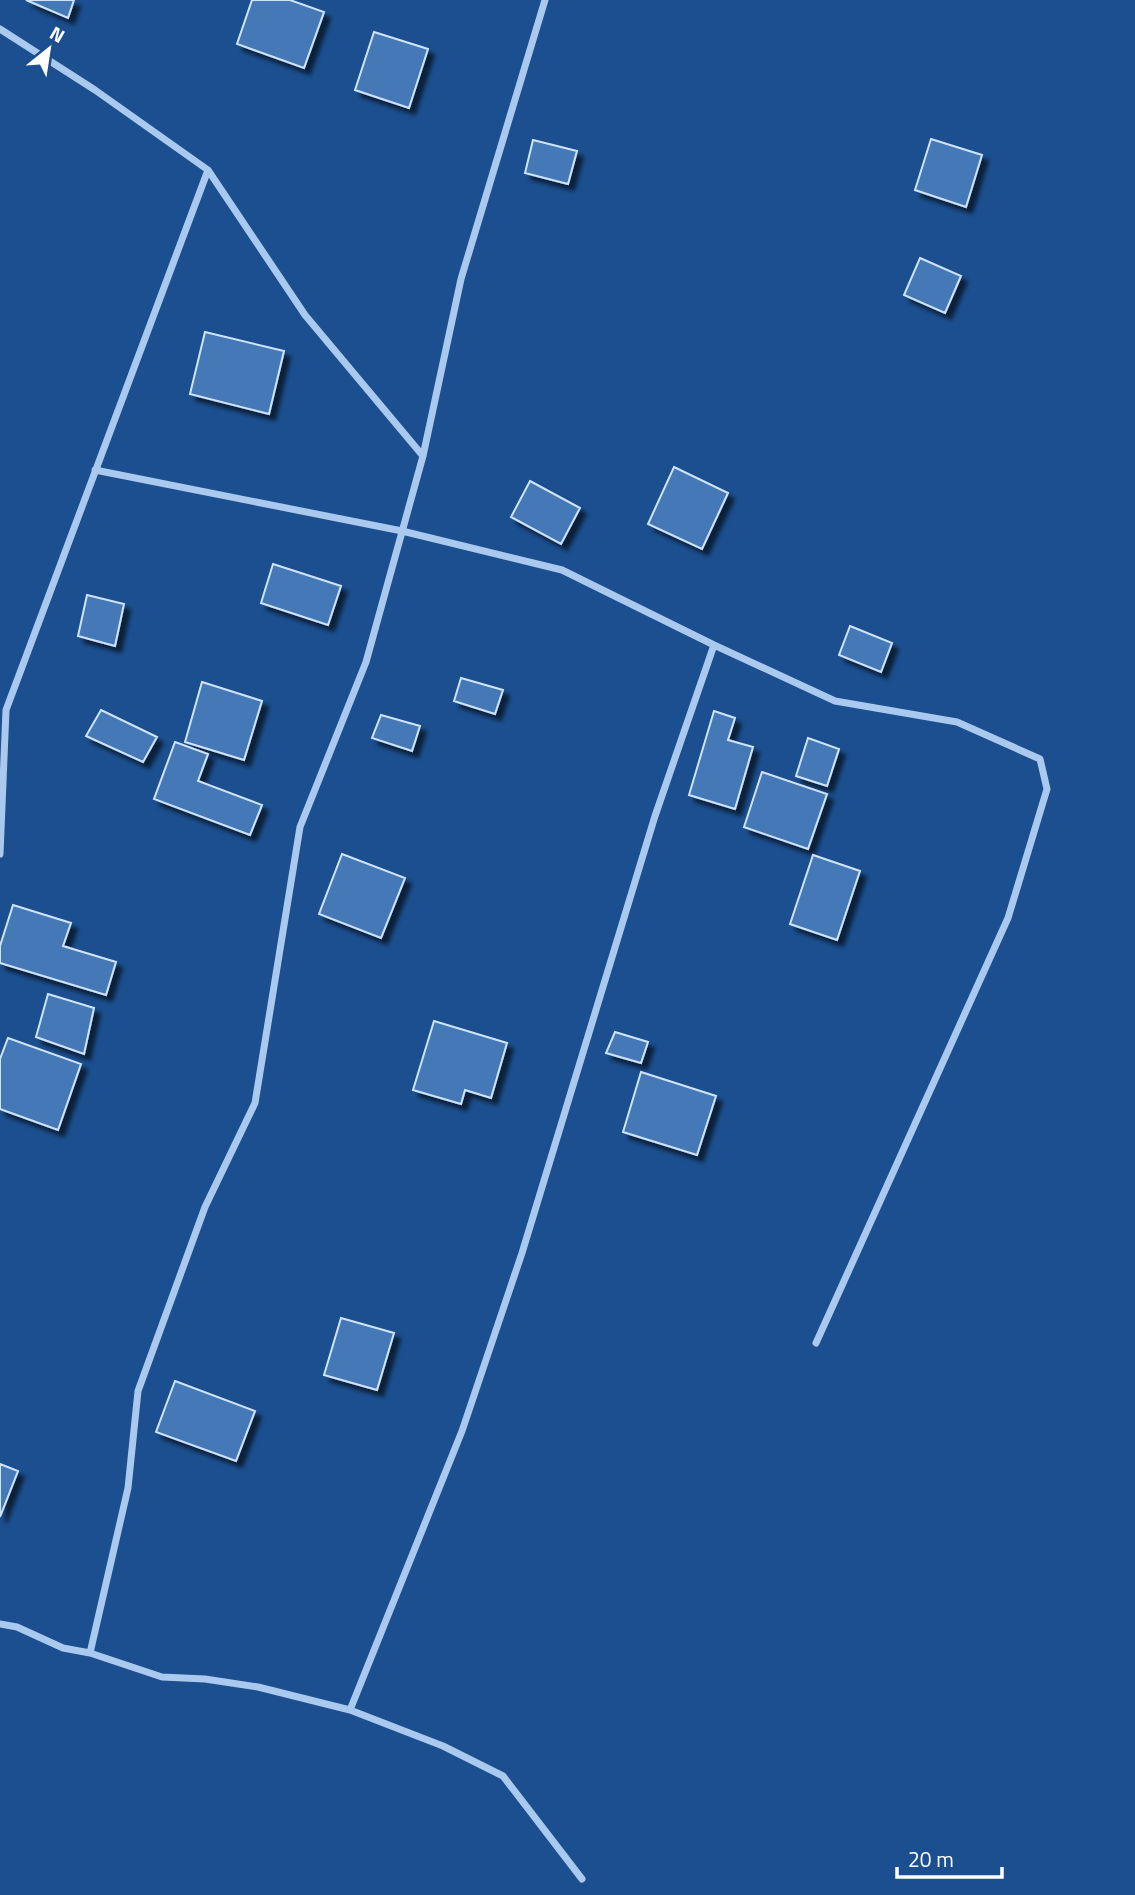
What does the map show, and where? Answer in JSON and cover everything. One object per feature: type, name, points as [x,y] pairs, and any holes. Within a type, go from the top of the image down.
[{"type":"street","points":[[90,1653],[128,1488],[138,1391],[205,1207],[255,1103],[300,827],[366,662],[423,456],[461,279],[545,0]]},
{"type":"street","points":[[0,29],[95,90],[208,170],[305,315],[423,456]]},
{"type":"street","points":[[0,854],[6,710],[208,170]]},
{"type":"street","points":[[95,470],[402,531],[562,570],[835,701],[957,722],[1040,759],[1046,789],[1008,918],[816,1343]]},
{"type":"street","points":[[350,1710],[466,1418],[522,1253],[655,816],[714,645]]},
{"type":"street","points":[[0,1624],[17,1627],[63,1648],[90,1653],[162,1678],[205,1679],[258,1687],[350,1710],[443,1746],[503,1776],[582,1879]]},
{"type":"building","points":[[26,0],[74,0],[68,18]]},
{"type":"building","points":[[252,0],[290,0],[324,12],[304,68],[237,44]]},
{"type":"building","points":[[374,32],[428,49],[409,108],[355,90]]},
{"type":"building","points":[[931,139],[982,155],[966,207],[915,190]]},
{"type":"building","points":[[533,140],[577,151],[568,184],[525,173]]},
{"type":"building","points":[[920,258],[961,276],[945,313],[904,295]]},
{"type":"building","points":[[205,332],[284,351],[269,414],[190,394]]},
{"type":"building","points":[[674,467],[728,493],[702,549],[648,524]]},
{"type":"building","points":[[530,481],[580,508],[561,544],[511,517]]},
{"type":"building","points":[[273,564],[341,586],[328,625],[261,603]]},
{"type":"building","points":[[87,595],[124,604],[115,646],[78,636]]},
{"type":"building","points":[[850,626],[892,643],[881,672],[839,655]]},
{"type":"building","points":[[461,678],[503,690],[495,714],[454,701]]},
{"type":"building","points":[[202,682],[262,701],[244,760],[185,742]]},
{"type":"building","points":[[101,710],[157,737],[143,762],[86,736]]},
{"type":"building","points":[[714,711],[735,718],[728,740],[753,747],[735,809],[689,795]]},
{"type":"building","points":[[381,715],[420,726],[412,751],[372,738]]},
{"type":"building","points":[[808,738],[839,749],[827,786],[796,776]]},
{"type":"building","points":[[175,742],[208,754],[198,781],[262,805],[250,835],[154,799]]},
{"type":"building","points":[[762,772],[827,794],[808,849],[744,827]]},
{"type":"building","points":[[342,854],[405,878],[381,938],[319,914]]},
{"type":"building","points":[[813,855],[860,871],[837,940],[790,924]]},
{"type":"building","points":[[13,905],[71,923],[63,946],[116,962],[106,995],[0,963],[0,946]]},
{"type":"building","points":[[48,994],[94,1008],[84,1054],[36,1037]]},
{"type":"building","points":[[434,1021],[507,1043],[491,1098],[465,1090],[461,1104],[413,1090]]},
{"type":"building","points":[[615,1032],[648,1042],[641,1063],[606,1053]]},
{"type":"building","points":[[8,1038],[81,1064],[58,1130],[0,1109],[0,1059]]},
{"type":"building","points":[[641,1072],[716,1096],[697,1155],[623,1132]]},
{"type":"building","points":[[341,1318],[394,1333],[377,1390],[324,1375]]},
{"type":"building","points":[[175,1381],[255,1411],[236,1461],[156,1432]]},
{"type":"building","points":[[0,1464],[18,1471],[0,1517]]}]
